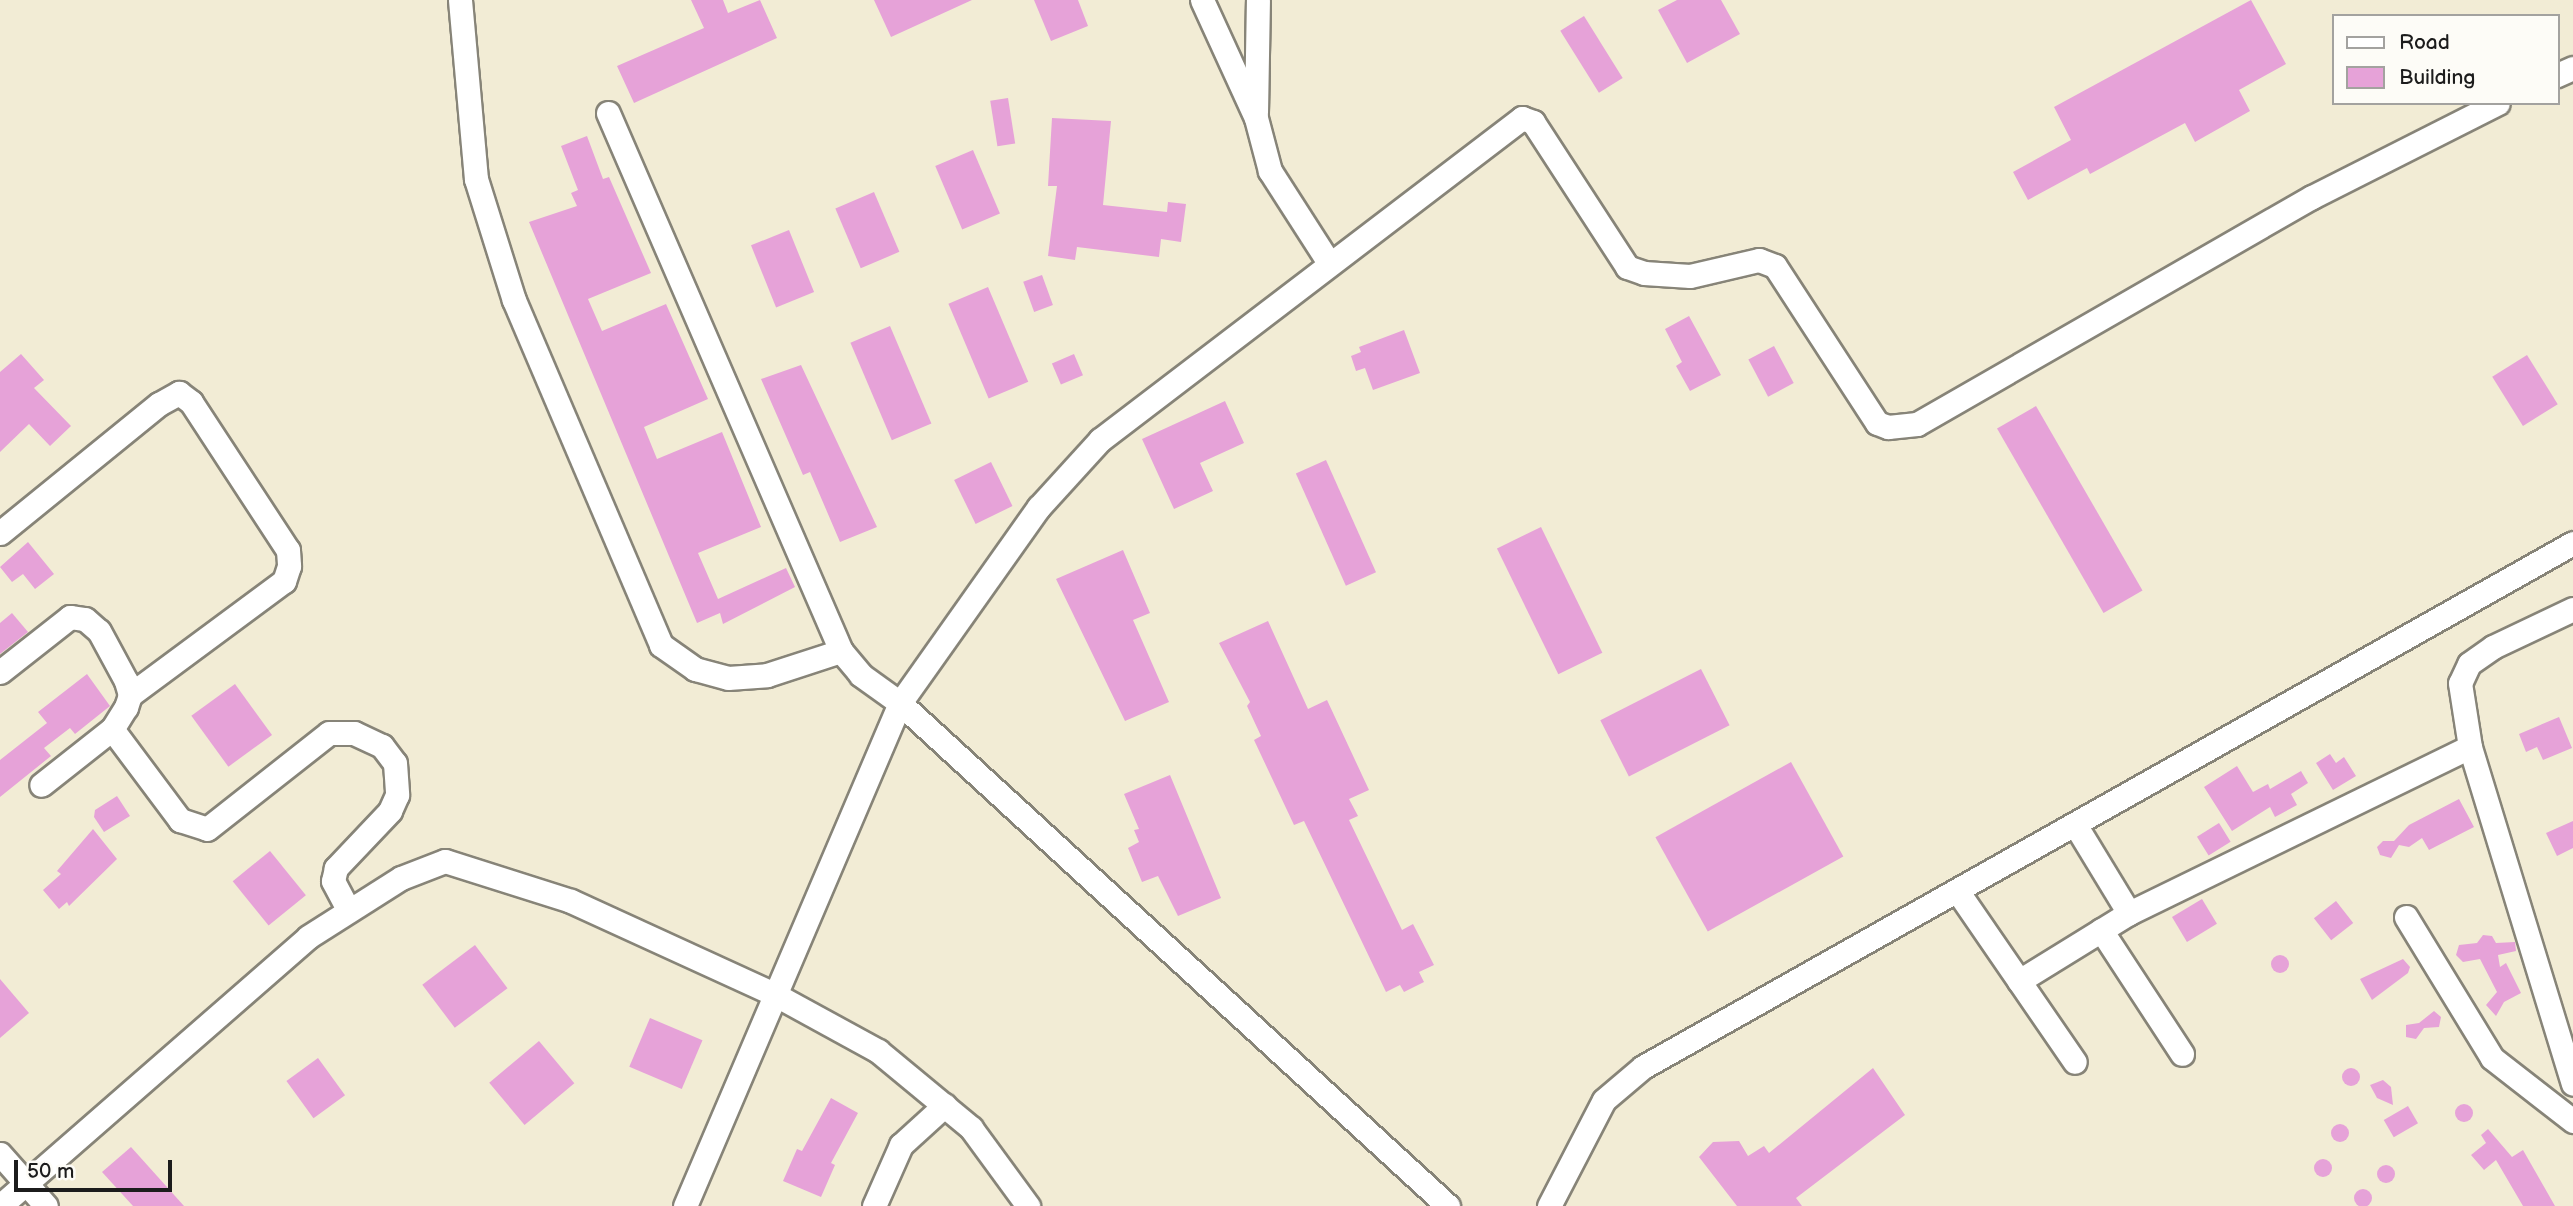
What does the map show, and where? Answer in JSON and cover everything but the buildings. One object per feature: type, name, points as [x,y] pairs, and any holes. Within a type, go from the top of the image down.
[{"type":"street","points":[[460,0],[465,89],[480,191],[514,300],[661,645],[695,669],[727,678],[767,675],[841,651]]},
{"type":"street","points":[[1202,0],[1256,118],[1270,171],[1329,263]]},
{"type":"street","points":[[1256,118],[1258,0]]},
{"type":"street","points":[[685,1206],[900,703],[1039,507],[1100,440],[1329,263],[1525,117],[1533,122],[1626,267],[1644,273],[1690,276],[1759,260],[1775,266],[1877,423],[1917,424],[2289,210],[2494,105]]},
{"type":"street","points":[[608,113],[841,651],[861,675],[900,703],[1448,1206]]},
{"type":"street","points":[[0,533],[159,404],[178,393],[191,402],[288,550],[289,566],[284,581],[130,695],[112,729],[41,785]]},
{"type":"street","points":[[1549,1206],[1604,1100],[1643,1067],[2076,826],[2573,543]]},
{"type":"street","points":[[2573,608],[2493,647],[2469,664],[2460,683],[2470,747],[2573,1084]]},
{"type":"street","points":[[0,672],[48,631],[70,617],[77,617],[99,631],[130,695]]},
{"type":"street","points":[[112,729],[180,820],[207,829],[328,733],[354,733],[382,746],[395,764],[397,795],[390,811],[336,868],[333,881],[348,909]]},
{"type":"street","points":[[2019,981],[2129,913],[2470,747]]},
{"type":"street","points":[[2076,826],[2129,913]]},
{"type":"street","points":[[0,1206],[309,937],[348,909],[411,874],[445,861],[459,863],[571,901],[774,994],[878,1051],[971,1128],[1028,1206]]},
{"type":"street","points":[[1958,892],[2075,1062]]},
{"type":"street","points":[[2406,917],[2492,1058],[2573,1121]]},
{"type":"street","points":[[2101,930],[2182,1054]]},
{"type":"street","points":[[874,1206],[901,1145],[945,1105]]},
{"type":"street","points":[[0,1154],[46,1206]]}]
